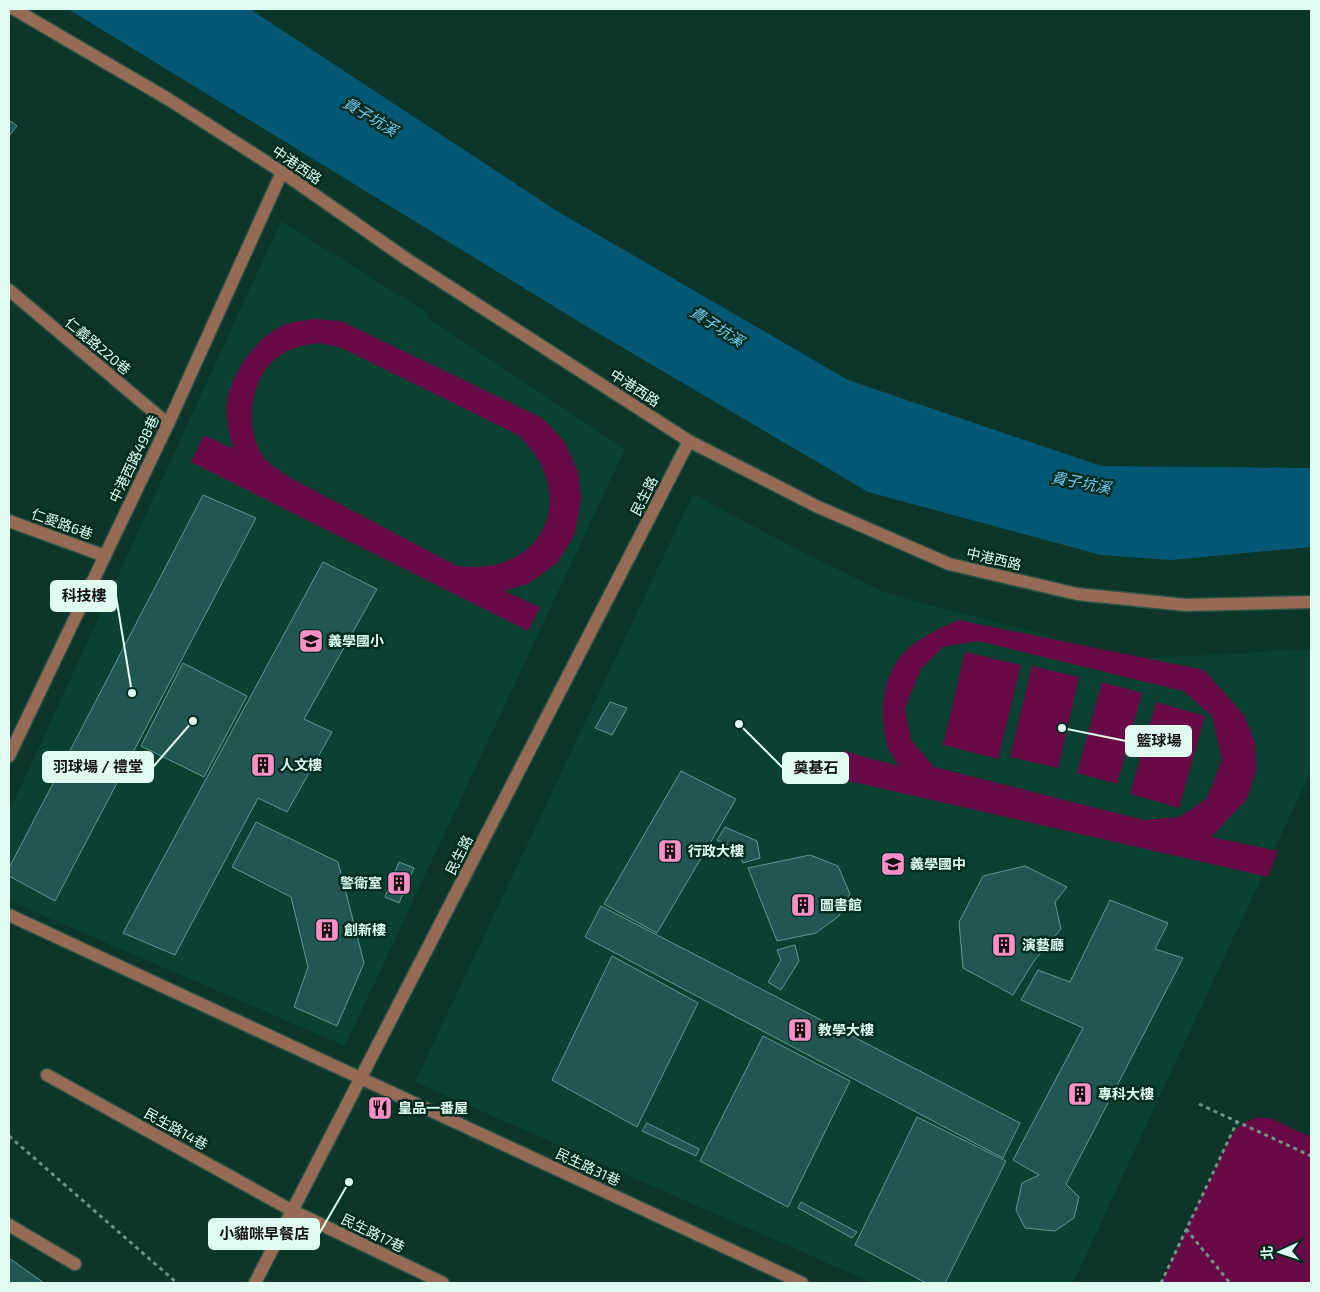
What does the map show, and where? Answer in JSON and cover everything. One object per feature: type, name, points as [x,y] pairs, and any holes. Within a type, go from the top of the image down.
[{"type":"street","name":"中港西路","points":[[14,9],[168,99],[282,172],[408,260],[689,441],[816,506],[949,564],[1077,594],[1186,605],[1311,602]]},
{"type":"street","name":"中港西路498巷","points":[[9,756],[168,424],[282,172]]},
{"type":"street","name":"仁義路220巷","points":[[9,290],[168,424]]},
{"type":"street","name":"民生路","points":[[255,1283],[689,441]]},
{"type":"street","name":"仁愛路6巷","points":[[9,521],[104,556]]},
{"type":"street","name":"民生路31巷","points":[[9,915],[802,1283]]},
{"type":"street","name":"民生路14巷","points":[[47,1075],[291,1210]]},
{"type":"street","name":"民生路17巷","points":[[291,1210],[443,1283]]},
{"type":"street","points":[[9,1225],[75,1264]]},
{"type":"path","points":[[1199,1104],[1311,1156]]},
{"type":"path","points":[[1161,1283],[1237,1122]]},
{"type":"path","points":[[9,1136],[178,1283]]},
{"type":"path","points":[[1186,1229],[1230,1283]]},
{"type":"shaded area","name":"義學國小","points":[[281,221],[426,312],[428,318],[625,449],[345,1046],[9,901],[9,812]]},
{"type":"shaded area","points":[[313,319],[341,321],[542,418],[564,441],[578,472],[581,499],[575,534],[557,563],[528,584],[504,591],[540,607],[528,631],[191,462],[204,435],[233,449],[227,420],[227,403],[234,379],[255,346],[265,337],[286,324]],"holes":[[[320,343],[342,348],[518,435],[537,458],[547,482],[550,505],[544,527],[532,545],[513,558],[487,566],[457,566],[287,476],[268,462],[260,451],[252,424],[254,396],[265,370],[279,356],[296,348]]]},
{"type":"shaded area","name":"義學國中","points":[[693,494],[800,551],[886,593],[1134,659],[1311,649],[1311,771],[1073,1283],[873,1283],[415,1082]]},
{"type":"shaded area","points":[[958,620],[1204,670],[1244,715],[1255,742],[1256,771],[1247,799],[1211,837],[1278,851],[1268,877],[836,778],[844,751],[898,766],[888,748],[884,732],[883,704],[889,676],[895,664],[914,644]],"holes":[[[978,641],[1183,691],[1212,716],[1222,760],[1207,798],[1180,817],[1144,820],[934,767],[911,740],[905,708],[921,669],[943,647]]]},
{"type":"shaded area","points":[[965,652],[1021,665],[998,759],[943,745]]},
{"type":"shaded area","points":[[1032,666],[1079,677],[1058,768],[1010,757]]},
{"type":"shaded area","points":[[1102,682],[1142,693],[1117,784],[1077,773]]},
{"type":"shaded area","points":[[1156,702],[1205,716],[1179,808],[1130,794]]},
{"type":"shaded area","points":[[1260,1117],[1272,1119],[1311,1137],[1311,1283],[1161,1283],[1229,1139],[1242,1124]]},
{"type":"water","name":"貴子坑溪","points":[[68,9],[250,9],[557,211],[848,380],[1101,466],[1311,468],[1311,547],[1171,560],[1101,555],[868,492],[586,326]]},
{"type":"building","points":[[9,120],[17,126],[9,136]]},
{"type":"building","points":[[203,495],[256,518],[55,901],[9,876],[9,868]]},
{"type":"building","name":"人文樓","points":[[323,562],[377,589],[304,719],[332,732],[287,812],[258,798],[175,955],[123,933]]},
{"type":"building","points":[[183,663],[247,696],[204,777],[141,746]]},
{"type":"building","points":[[610,702],[627,708],[612,735],[595,728]]},
{"type":"building","name":"行政大樓","points":[[681,771],[736,799],[657,933],[604,904]]},
{"type":"building","name":"創新樓","points":[[256,822],[338,862],[364,963],[337,1026],[294,1007],[308,967],[291,897],[232,867]]},
{"type":"building","points":[[725,827],[757,841],[760,858],[743,863],[738,850],[717,840]]},
{"type":"building","name":"圖書館","points":[[810,855],[838,866],[850,894],[839,916],[816,933],[777,941],[748,868]]},
{"type":"building","name":"警衛室","points":[[399,862],[414,868],[399,903],[385,897]]},
{"type":"building","name":"演藝廳","points":[[1025,866],[1067,887],[1055,902],[1061,929],[1034,961],[1013,995],[963,968],[959,922],[983,876]]},
{"type":"building","name":"專科大樓","points":[[1110,900],[1168,923],[1155,949],[1183,958],[1066,1184],[1079,1197],[1074,1218],[1055,1231],[1025,1228],[1016,1210],[1022,1183],[1039,1175],[1013,1160],[1083,1028],[1021,1000],[1038,970],[1070,982]]},
{"type":"building","name":"教學大樓","points":[[601,906],[1020,1123],[1003,1158],[585,937]]},
{"type":"building","points":[[795,945],[799,961],[781,990],[768,982],[781,960],[777,950]]},
{"type":"building","points":[[612,956],[698,1003],[637,1127],[552,1080]]},
{"type":"building","points":[[763,1036],[850,1081],[788,1207],[700,1161]]},
{"type":"building","points":[[917,1117],[1006,1161],[945,1283],[926,1283],[855,1245]]},
{"type":"building","points":[[647,1123],[699,1149],[696,1156],[642,1131]]},
{"type":"building","points":[[801,1202],[857,1232],[852,1238],[798,1208]]},
{"type":"building","points":[[9,1258],[44,1283],[9,1283]]},
{"type":"place","name":"義學國小","points":[[311,641]]},
{"type":"place","name":"科技樓","points":[[132,693]]},
{"type":"place","name":"羽球場 / 禮堂","points":[[193,721]]},
{"type":"place","name":"奠基石","points":[[739,724]]},
{"type":"place","name":"籃球場","points":[[1062,728]]},
{"type":"place","name":"人文樓","points":[[263,765]]},
{"type":"place","name":"行政大樓","points":[[670,851]]},
{"type":"place","name":"義學國中","points":[[893,864]]},
{"type":"place","name":"警衛室","points":[[399,883]]},
{"type":"place","name":"圖書館","points":[[803,905]]},
{"type":"place","name":"創新樓","points":[[327,930]]},
{"type":"place","name":"演藝廳","points":[[1004,945]]},
{"type":"place","name":"教學大樓","points":[[800,1030]]},
{"type":"place","name":"專科大樓","points":[[1080,1094]]},
{"type":"place","name":"皇品一番屋","points":[[380,1108]]},
{"type":"place","name":"小貓咪早餐店","points":[[349,1182]]}]
